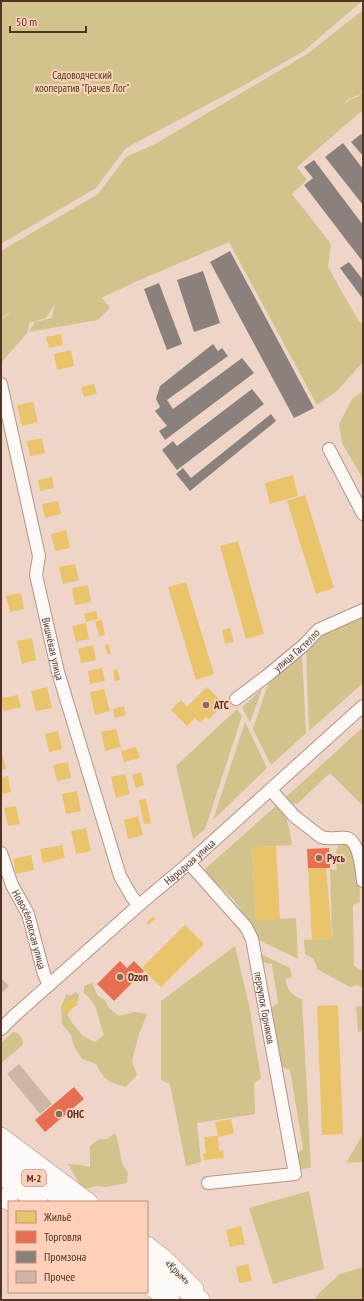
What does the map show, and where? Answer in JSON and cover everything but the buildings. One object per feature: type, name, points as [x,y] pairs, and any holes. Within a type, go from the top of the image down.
[{"type":"main road","name":"М-2","points":[[1,1136],[88,1201]]},
{"type":"main road","name":"М-2","points":[[1,1153],[66,1201]]},
{"type":"main road","name":"М-2","points":[[1,1175],[37,1201]]},
{"type":"main road","name":"«Крым»","points":[[148,1246],[164,1258],[206,1300]]},
{"type":"main road","points":[[148,1262],[200,1300]]},
{"type":"main road","points":[[148,1284],[170,1300]]},
{"type":"main road","points":[[144,1293],[155,1300]]},
{"type":"street","name":"Вишнёвая улица","points":[[1,384],[38,556],[36,575],[58,672],[120,876],[132,897],[139,905]]},
{"type":"street","points":[[329,450],[363,514]]},
{"type":"street","name":"улица Гастелло","points":[[236,699],[304,645],[318,630],[363,610]]},
{"type":"street","name":"Народная улица","points":[[14,1016],[139,905],[189,863],[363,706]]},
{"type":"street","points":[[271,790],[294,816],[321,836],[327,839],[347,838],[352,841],[358,852],[362,866],[363,881]]},
{"type":"street","name":"Новосёловская улица","points":[[1,852],[12,885],[28,914],[44,974],[49,985]]},
{"type":"street","name":"переулок Горняков","points":[[189,863],[246,927],[252,939],[295,1174],[208,1182]]},
{"type":"street","points":[[1,1025],[14,1016]]},
{"type":"street","points":[[1,1029],[14,1016]]},
{"type":"green space","name":"Cадоводческий кооператив \"Грачев Лог\"","points":[[1,1],[362,1],[304,51],[248,83],[126,148],[96,188],[1,244]]},
{"type":"green space","points":[[363,10],[363,88],[359,95],[348,99],[344,105],[349,100],[359,96],[363,89],[363,111],[297,167],[307,180],[292,194],[331,244],[328,267],[363,326],[363,362],[337,391],[317,405],[229,242],[97,300],[102,298],[110,308],[98,320],[29,332],[35,322],[52,318],[55,304],[46,318],[29,323],[28,332],[1,363],[1,319],[9,314],[11,293],[9,313],[1,318],[1,251],[98,194],[126,157],[155,144],[307,54]]},
{"type":"green space","points":[[363,391],[363,479],[342,443],[339,424],[352,399]]},
{"type":"green space","points":[[363,614],[363,683],[309,731],[306,650],[331,628]]},
{"type":"green space","points":[[302,653],[306,733],[271,765],[253,729],[268,684]]},
{"type":"green space","points":[[262,689],[250,723],[242,707]]},
{"type":"green space","points":[[237,709],[242,716],[205,829],[193,839],[176,766]]},
{"type":"green space","points":[[245,722],[267,768],[213,820]]},
{"type":"green space","points":[[363,727],[363,806],[330,773],[297,804],[288,802],[285,798]]},
{"type":"green space","points":[[277,805],[284,813],[286,818],[292,845],[252,847],[256,920],[296,918],[298,959],[257,939],[257,934],[254,928],[233,899],[207,874],[205,869]]},
{"type":"green space","points":[[343,842],[349,846],[353,852],[358,869],[360,902],[353,905],[354,966],[363,971],[363,989],[358,985],[350,987],[317,969],[314,960],[305,954],[304,940],[332,939],[330,869],[337,870],[336,850]]},
{"type":"green space","points":[[235,946],[249,1005],[261,1078],[254,1083],[255,1114],[197,1123],[201,1162],[186,1166],[170,1084],[161,1080],[161,1001]]},
{"type":"green space","points":[[261,954],[290,968],[292,977],[285,979],[287,986],[290,992],[302,999],[311,1168],[302,1169],[298,1166],[297,1153],[303,1149],[290,1070],[282,1067],[279,1062],[270,1012],[272,1007],[278,1003],[272,964],[264,962],[261,959]]},
{"type":"green space","points":[[92,983],[98,996],[105,1000],[109,1008],[119,1016],[134,1012],[147,1014],[139,1034],[132,1061],[137,1075],[126,1087],[108,1080],[96,1064],[82,1059],[74,1046],[71,1035],[62,1024],[61,1007],[66,995],[72,995],[76,992],[79,995],[78,1001],[69,1006],[68,1016],[73,1024],[83,1036],[95,1042],[104,1035],[96,1008],[84,993],[84,986]]},
{"type":"green space","points":[[356,1007],[363,1007],[363,1031],[358,1032]]},
{"type":"green space","points":[[13,1032],[20,1036],[23,1044],[1,1063],[1,1043]]},
{"type":"green space","points":[[115,1133],[122,1163],[128,1173],[127,1183],[106,1187],[95,1186],[83,1190],[68,1164],[90,1167],[90,1146],[99,1139],[107,1139]]},
{"type":"green space","points":[[362,1136],[363,1162],[346,1163]]},
{"type":"green space","points":[[309,1191],[324,1269],[273,1284],[249,1208]]},
{"type":"green space","points":[[363,1267],[363,1300],[314,1300],[320,1292],[340,1274]]},
{"type":"place","name":"АТС","points":[[206,705]]},
{"type":"place","name":"Русь","points":[[319,858]]},
{"type":"place","name":"Ozon","points":[[120,977]]},
{"type":"place","name":"ОНС","points":[[59,1114]]}]
